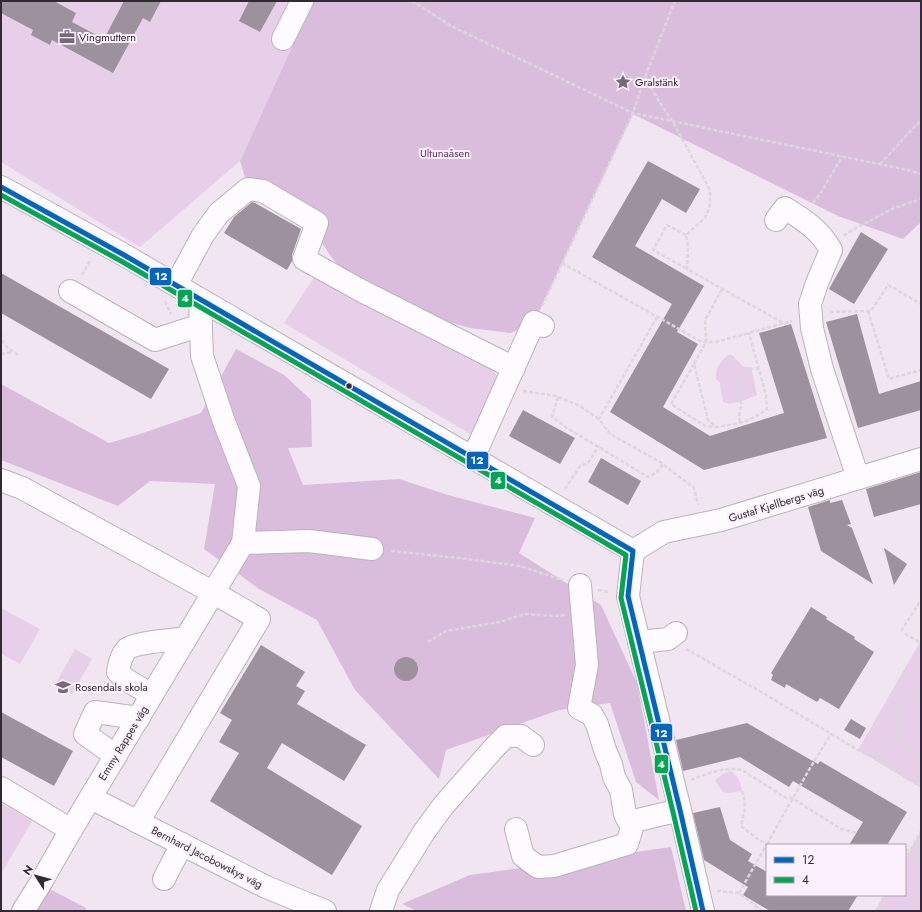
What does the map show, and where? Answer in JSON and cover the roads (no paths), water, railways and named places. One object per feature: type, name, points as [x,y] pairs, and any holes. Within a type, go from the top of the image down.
[{"type":"street","points":[[282,39],[302,1]]},
{"type":"street","points":[[1,187],[176,285],[633,551],[628,596],[680,810],[702,911]]},
{"type":"street","points":[[176,285],[203,235],[219,213],[248,189],[262,191],[317,223],[304,260],[360,290],[510,377]]},
{"type":"street","points":[[776,220],[785,208],[801,218],[824,237],[831,250],[810,304],[812,328],[822,369],[858,478]]},
{"type":"street","points":[[70,291],[155,340],[201,325]]},
{"type":"street","name":"Emmy Rappes väg","points":[[23,911],[243,543],[249,486],[223,419],[202,356],[200,300]]},
{"type":"street","points":[[473,458],[510,377],[539,324]]},
{"type":"street","name":"Gustaf Kjellbergs väg","points":[[633,551],[664,532],[721,520],[921,459]]},
{"type":"street","points":[[1,480],[22,488],[259,619],[138,822]]},
{"type":"street","points":[[243,543],[309,541],[372,549]]},
{"type":"street","points":[[580,585],[586,664],[579,708],[592,715],[597,724],[614,777],[621,790],[625,814],[628,820],[634,821],[680,810]]},
{"type":"street","points":[[639,642],[672,636]]},
{"type":"street","points":[[152,695],[125,679],[118,672],[120,661],[127,649],[137,645],[186,638]]},
{"type":"street","points":[[116,756],[85,734],[95,712],[139,718]]},
{"type":"street","points":[[381,911],[388,890],[424,832],[443,806],[494,748],[506,736],[521,736],[533,745]]},
{"type":"street","points":[[1,788],[71,830]]},
{"type":"street","name":"Bernhard Jacobowskys väg","points":[[91,798],[266,887],[313,909]]},
{"type":"street","points":[[516,829],[524,856],[538,866],[554,866],[627,844],[634,821]]},
{"type":"street","points":[[164,879],[182,844]]},
{"type":"place","name":"Vingmuttern","points":[[67,37]]},
{"type":"place","name":"Gralstänk","points":[[623,82]]},
{"type":"place","name":"Rosendals skola","points":[[63,687]]},
{"type":"park label","name":"Ultunaåsen","points":[[445,153]]}]
